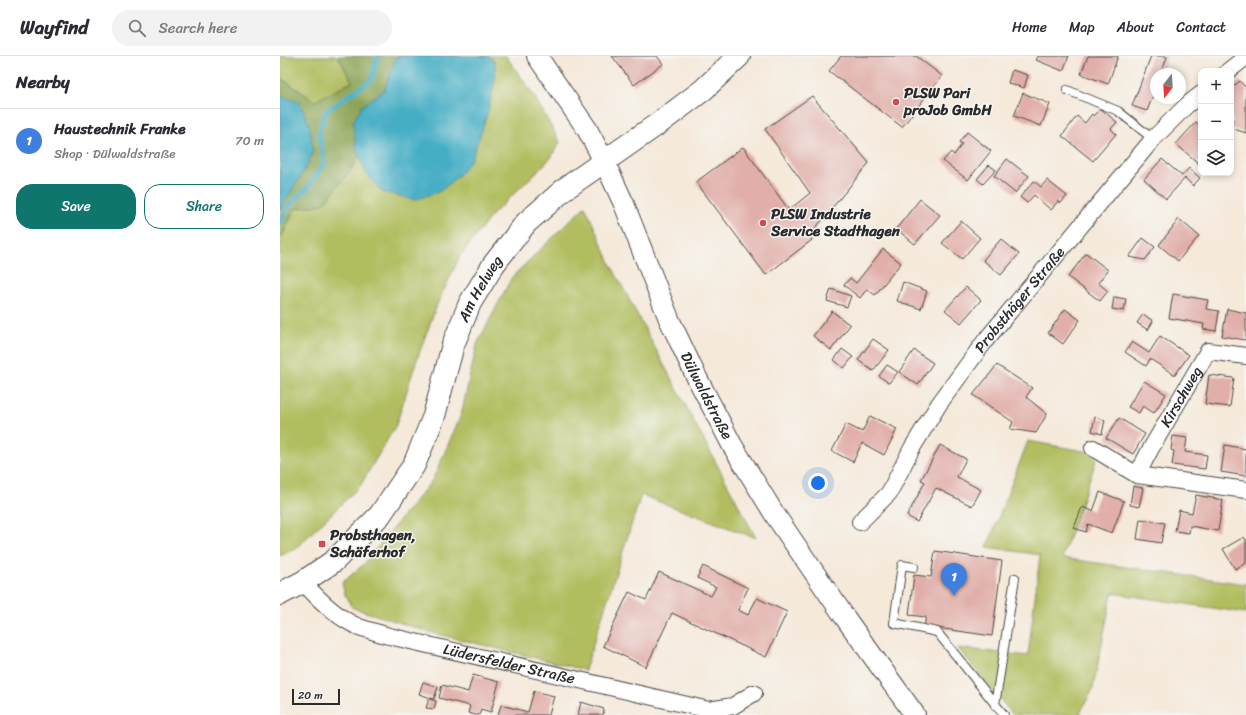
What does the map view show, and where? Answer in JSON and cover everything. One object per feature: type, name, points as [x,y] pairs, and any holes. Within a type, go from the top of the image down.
[{"type":"main road","name":"Am Helweg","points":[[303,582],[334,560],[380,515],[414,465],[434,416],[453,345],[470,303],[494,264],[526,223],[562,191],[662,121],[703,90],[731,59]]},
{"type":"main road","points":[[280,594],[303,582]]},
{"type":"street","name":"Dülwaldstraße","points":[[537,56],[587,129],[604,161],[648,262],[669,319],[732,446],[775,515],[846,620],[915,715]]},
{"type":"street","points":[[1232,68],[1246,57]]},
{"type":"street","name":"Probsthäger Straße","points":[[860,522],[889,493],[912,448],[939,404],[985,341],[1154,139],[1187,105],[1198,96]]},
{"type":"street","name":"Kirschweg","points":[[1137,475],[1208,351],[1246,356]]},
{"type":"street","points":[[1093,448],[1137,475],[1246,490]]},
{"type":"street","name":"Lüdersfelder Straße","points":[[303,582],[334,612],[358,626],[389,636],[709,710],[733,706],[754,694]]},
{"type":"lane","points":[[1067,90],[1118,111],[1154,139]]},
{"type":"lane","points":[[914,567],[902,565],[894,624],[937,632],[1004,715]]},
{"type":"lane","points":[[995,705],[1015,578]]},
{"type":"green space","points":[[280,56],[338,56],[352,82],[315,101],[282,79],[280,80]]},
{"type":"green space","points":[[338,56],[409,56],[379,109],[355,164],[324,204],[295,209],[280,240],[280,80],[282,79],[315,101],[352,82]]},
{"type":"green space","points":[[409,56],[506,56],[533,94],[560,142],[550,159],[493,214],[460,256],[436,307],[416,362],[396,425],[360,486],[295,549],[280,556],[280,240],[295,209],[324,204]]},
{"type":"green space","points":[[585,206],[611,265],[756,538],[641,495],[585,670],[429,632],[353,608],[345,595],[342,583],[364,564],[433,479],[461,415],[477,344],[512,277]]},
{"type":"green space","points":[[1028,441],[1089,452],[1097,458],[1062,558],[1246,584],[1246,613],[1112,593],[1093,689],[1079,715],[1013,715],[958,648],[1028,656],[1040,555],[987,547]]},
{"type":"water","points":[[397,56],[489,56],[495,62],[495,79],[487,115],[472,158],[461,173],[441,191],[415,200],[382,192],[366,173],[356,148],[353,122],[362,106],[384,90]]},
{"type":"water","points":[[280,96],[299,102],[310,126],[313,152],[305,169],[280,210]]},
{"type":"building","points":[[612,56],[657,56],[663,64],[634,85]]},
{"type":"building","name":"PLSW Pari proJob GmbH","points":[[841,56],[916,56],[942,76],[902,127],[829,71]]},
{"type":"building","points":[[1038,56],[1069,56],[1063,71],[1036,60]]},
{"type":"building","points":[[1088,56],[1118,56],[1108,84],[1081,74]]},
{"type":"building","points":[[1151,56],[1167,57],[1163,68],[1150,68],[1150,103],[1147,111],[1132,106]]},
{"type":"building","points":[[1012,70],[1028,75],[1024,88],[1008,83]]},
{"type":"building","points":[[1240,81],[1246,88],[1246,133],[1234,129],[1234,86]]},
{"type":"building","points":[[1023,93],[1050,104],[1041,126],[1014,116]]},
{"type":"building","points":[[812,96],[869,163],[809,236],[812,240],[766,275],[696,182],[743,147],[789,210],[810,193],[765,129]]},
{"type":"building","points":[[1101,109],[1117,122],[1111,129],[1116,134],[1093,161],[1062,136],[1077,116],[1085,123],[1092,114],[1094,116]]},
{"type":"building","points":[[1196,122],[1198,124],[1198,163],[1176,144]]},
{"type":"building","points":[[967,132],[991,151],[968,180],[943,161],[951,152],[954,155],[962,144],[959,142]]},
{"type":"building","points":[[1007,159],[1029,176],[1015,193],[994,176]]},
{"type":"building","points":[[1162,159],[1182,176],[1189,168],[1200,178],[1193,186],[1185,178],[1166,199],[1144,179]]},
{"type":"building","points":[[989,165],[996,170],[983,184],[977,179]]},
{"type":"building","points":[[1047,180],[1067,196],[1061,203],[1058,201],[1051,210],[1034,195],[1027,203],[1020,197],[1034,181],[1041,187]]},
{"type":"building","points":[[920,199],[940,215],[915,244],[896,229]]},
{"type":"building","points":[[1179,219],[1199,236],[1178,261],[1159,245]]},
{"type":"building","points":[[961,221],[980,238],[962,259],[942,243]]},
{"type":"building","points":[[1143,238],[1155,247],[1145,260],[1129,257]]},
{"type":"building","points":[[1001,239],[1019,254],[1001,275],[983,260]]},
{"type":"building","points":[[883,249],[901,263],[875,295],[867,289],[860,298],[844,285],[850,278],[856,283]]},
{"type":"building","points":[[1086,253],[1108,270],[1098,283],[1108,291],[1100,301],[1068,277]]},
{"type":"building","points":[[903,282],[927,291],[921,309],[897,301]]},
{"type":"building","points":[[966,287],[981,300],[961,323],[945,310]]},
{"type":"building","points":[[831,289],[851,296],[847,307],[827,301]]},
{"type":"building","points":[[1173,294],[1208,300],[1206,309],[1219,311],[1216,331],[1203,329],[1204,324],[1169,318]]},
{"type":"building","points":[[1114,297],[1126,299],[1124,311],[1112,309]]},
{"type":"building","points":[[1065,309],[1080,320],[1063,344],[1048,333]]},
{"type":"building","points":[[1227,309],[1246,313],[1245,340],[1222,336]]},
{"type":"building","points":[[832,311],[850,325],[831,350],[813,336]]},
{"type":"building","points":[[1143,314],[1153,321],[1148,330],[1137,323]]},
{"type":"building","points":[[1160,336],[1189,355],[1175,375],[1150,359],[1146,366],[1125,352],[1132,342],[1149,353]]},
{"type":"building","points":[[873,339],[889,350],[873,371],[858,360]]},
{"type":"building","points":[[842,349],[853,357],[844,368],[834,360]]},
{"type":"building","points":[[914,350],[933,363],[918,385],[899,372]]},
{"type":"building","points":[[887,365],[898,372],[889,383],[879,376]]},
{"type":"building","points":[[997,365],[1032,388],[1026,397],[1047,414],[1036,433],[1010,429],[1013,422],[973,395]]},
{"type":"building","points":[[1209,375],[1234,378],[1230,407],[1205,404]]},
{"type":"building","points":[[1144,381],[1166,394],[1154,413],[1143,406],[1139,413],[1128,407]]},
{"type":"building","points":[[870,416],[897,429],[884,455],[862,443],[853,462],[832,451],[846,424],[862,432]]},
{"type":"building","points":[[1095,417],[1105,420],[1102,434],[1092,431]]},
{"type":"building","points":[[1119,418],[1145,434],[1133,454],[1106,438]]},
{"type":"building","points":[[1173,436],[1187,438],[1185,452],[1207,455],[1205,469],[1172,465],[1174,451],[1171,450]]},
{"type":"building","points":[[940,445],[966,459],[957,477],[981,490],[972,506],[936,488],[917,522],[907,516],[925,482],[921,480]]},
{"type":"building","points":[[1225,445],[1246,449],[1246,476],[1221,472]]},
{"type":"building","points":[[1133,486],[1143,488],[1139,507],[1130,505]]},
{"type":"building","points":[[1100,492],[1124,501],[1112,533],[1088,524],[1086,532],[1074,528],[1082,507],[1093,511]]},
{"type":"building","points":[[1196,495],[1223,500],[1218,531],[1190,526],[1189,533],[1175,531],[1179,510],[1192,513]]},
{"type":"building","points":[[1140,519],[1165,523],[1161,543],[1137,539]]},
{"type":"building","points":[[1244,537],[1246,540],[1246,563],[1235,569],[1223,549]]},
{"type":"building","points":[[935,551],[1002,561],[992,636],[924,626],[926,617],[909,615],[914,575],[931,577]]},
{"type":"building","points":[[703,566],[748,588],[738,610],[748,615],[757,598],[787,612],[766,657],[672,613],[646,667],[603,646],[629,592],[646,600],[659,572],[711,596],[716,587],[697,578]]},
{"type":"building","points":[[473,675],[499,682],[491,712],[481,709],[479,715],[475,715],[468,713],[470,706],[439,698],[442,685],[468,692]]},
{"type":"building","points":[[423,682],[438,687],[434,699],[419,694]]},
{"type":"building","points":[[534,691],[554,696],[549,715],[498,715],[501,705],[528,712]]},
{"type":"building","points":[[429,699],[436,701],[434,709],[426,708]]},
{"type":"building","points":[[581,702],[604,709],[603,715],[578,715]]},
{"type":"waterway","points":[[280,223],[288,207],[310,185],[324,163],[319,131],[326,111],[371,80],[378,56]]},
{"type":"place","name":"PLSW Pari proJob GmbH","points":[[896,102]]},
{"type":"place","name":"PLSW Industrie Service Stadthagen","points":[[763,223]]},
{"type":"place","name":"Probsthagen, Schäferhof","points":[[322,544]]},
{"type":"place","name":"Haustechnik Franke","points":[[954,596]]}]
